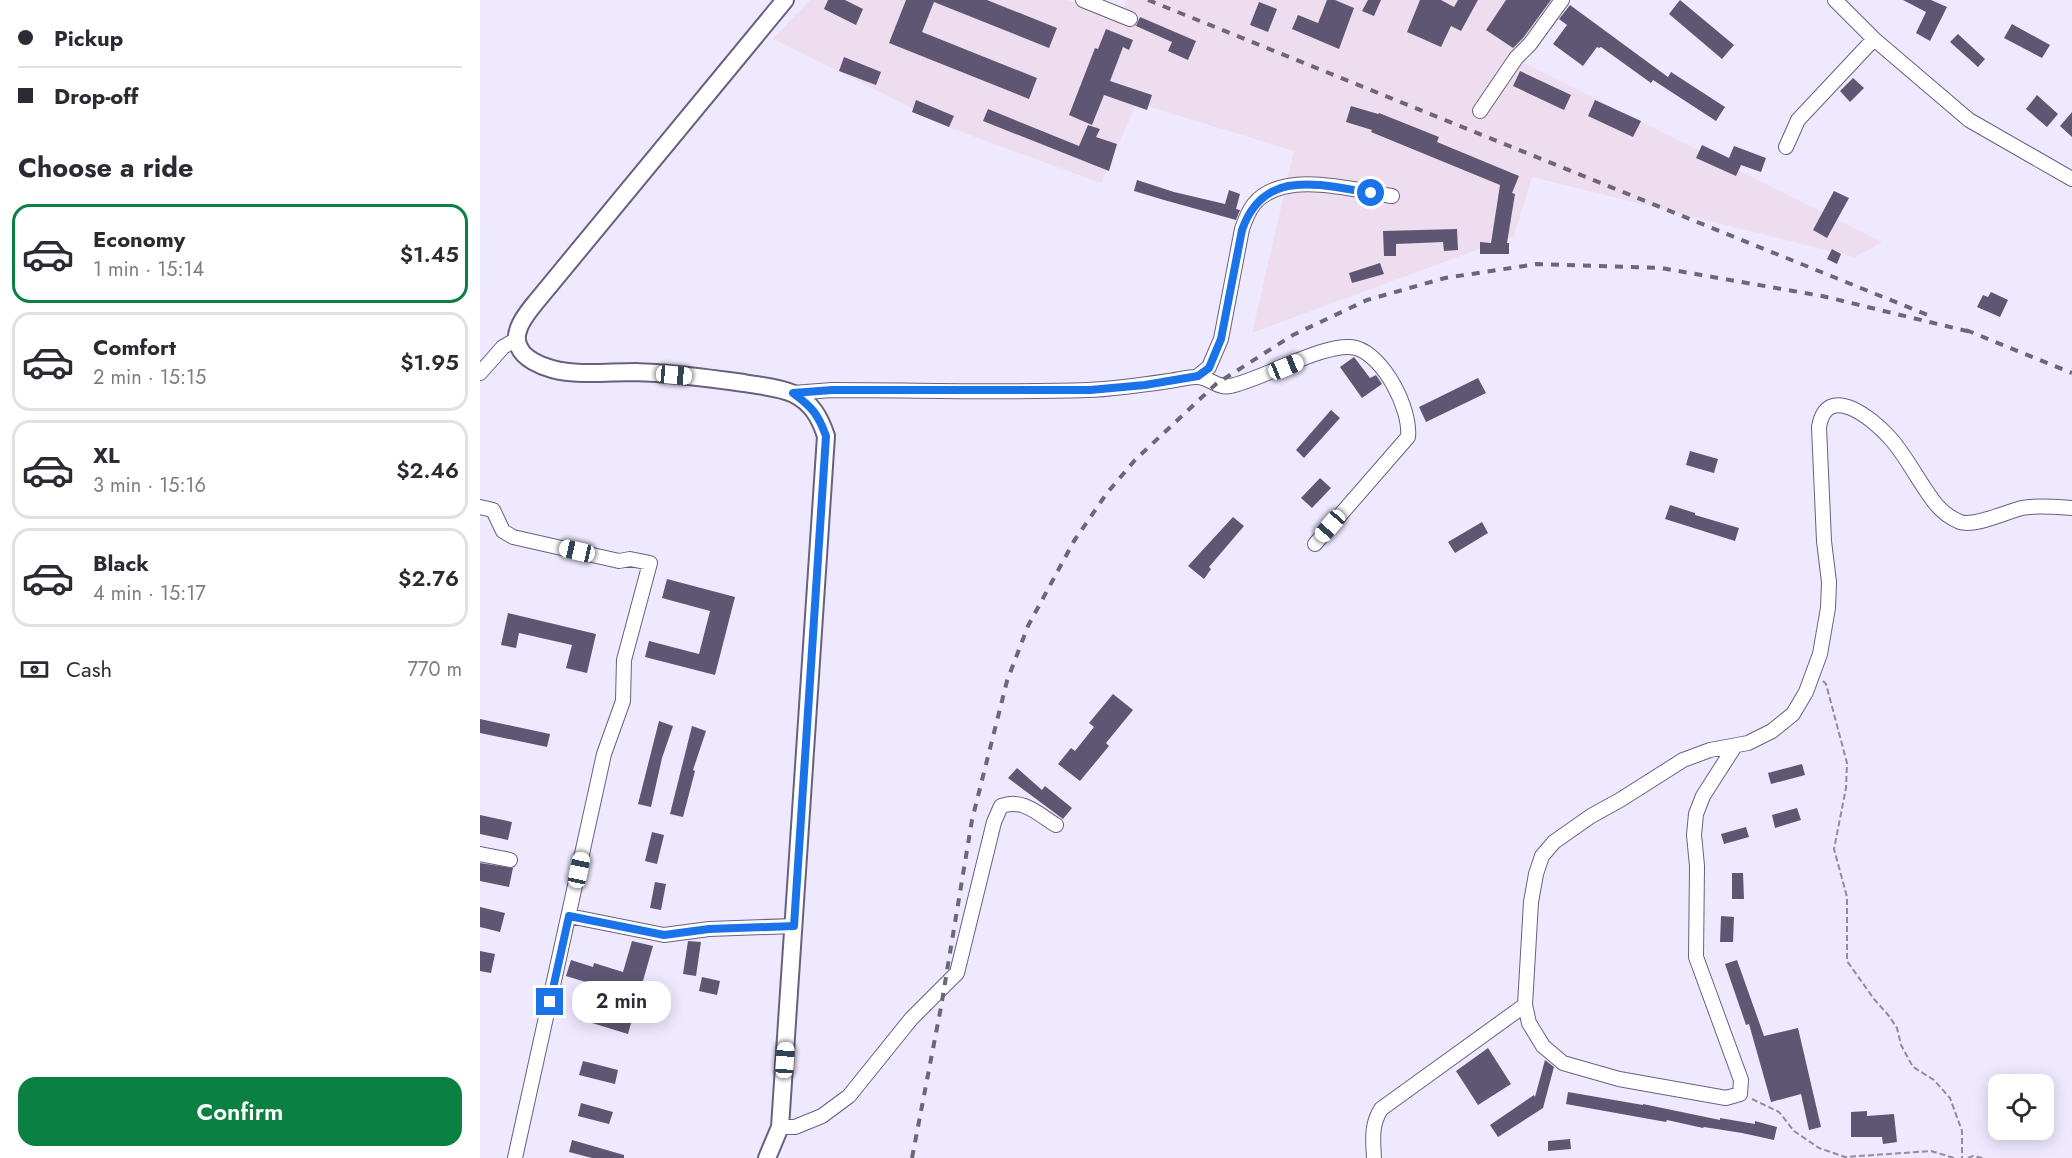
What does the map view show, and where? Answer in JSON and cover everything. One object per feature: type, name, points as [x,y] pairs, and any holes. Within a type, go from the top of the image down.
[{"type":"street","points":[[785,0],[526,315],[519,328],[518,339],[518,346],[525,356],[537,364],[554,370],[636,372],[711,378],[793,393],[832,390],[1090,390],[1145,385],[1198,376],[1209,368],[1221,339],[1242,230],[1247,215],[1255,203],[1270,192],[1286,186],[1314,184],[1392,196]]},
{"type":"street","points":[[1083,0],[1130,20]]},
{"type":"street","points":[[1480,111],[1516,58],[1530,44],[1562,0]]},
{"type":"street","points":[[1835,0],[1874,39],[1969,120],[2072,179]]},
{"type":"street","points":[[1786,147],[1798,120],[1874,39]]},
{"type":"street","points":[[480,373],[503,347],[518,339]]},
{"type":"street","points":[[1198,376],[1228,387],[1343,346],[1357,348],[1385,370],[1405,411],[1409,426],[1408,437],[1315,544]]},
{"type":"street","points":[[767,1158],[780,1127],[826,436],[819,416],[793,393]]},
{"type":"street","points":[[1735,746],[1702,796],[1696,813],[1694,835],[1697,866],[1696,957],[1741,1080],[1740,1094],[1726,1098],[1619,1079],[1563,1063],[1543,1046],[1529,1023],[1525,1005],[1531,902],[1542,856],[1554,842],[1571,829],[1683,760],[1710,750],[1748,743],[1772,731],[1793,714],[1806,692],[1814,669],[1828,608],[1829,582],[1824,541],[1819,427],[1821,414],[1830,406],[1838,404],[1850,407],[1870,420],[1883,431],[1905,458],[1932,500],[1947,515],[1962,523],[1979,521],[2023,508],[2072,508]]},
{"type":"street","points":[[480,507],[493,510],[503,531],[513,537],[619,561],[630,559],[650,563],[624,660],[623,701],[604,754],[515,1158]]},
{"type":"street","points":[[780,1127],[795,1127],[822,1116],[849,1096],[911,1019],[957,973],[994,822],[1001,806],[1011,802],[1023,804],[1056,825]]},
{"type":"street","points":[[480,854],[510,860]]},
{"type":"street","points":[[569,916],[664,935],[709,929],[794,926]]},
{"type":"street","points":[[1374,1158],[1374,1120],[1381,1110],[1525,1005]]},
{"type":"path","points":[[1814,669],[1826,684],[1847,763],[1846,788],[1834,849],[1847,897],[1847,961],[1897,1028],[1901,1045],[1913,1067],[1934,1080],[1950,1098],[1962,1131],[1962,1158]]},
{"type":"path","points":[[1740,1094],[1779,1112],[1794,1131],[1819,1148],[1845,1157],[1931,1150],[1954,1158]]},
{"type":"path","points":[[1968,1158],[1973,1156],[1983,1158]]},
{"type":"shaded area","points":[[810,0],[1068,0],[1118,19],[1127,0],[1556,0],[1524,63],[1882,242],[1855,257],[1532,177],[1514,236],[1252,333],[1294,151],[1137,103],[1101,183],[956,130],[773,39]]},
{"type":"building","points":[[828,0],[845,0],[863,9],[856,25],[824,9]]},
{"type":"building","points":[[906,0],[987,0],[1057,28],[1049,48],[934,2],[922,32],[1037,78],[1029,99],[889,43]]},
{"type":"building","points":[[1327,0],[1335,0],[1354,8],[1339,49],[1292,29],[1298,15],[1318,23]]},
{"type":"building","points":[[1368,0],[1381,0],[1374,16],[1362,11]]},
{"type":"building","points":[[1420,0],[1441,0],[1454,7],[1458,0],[1478,0],[1461,31],[1451,26],[1441,47],[1407,32]]},
{"type":"building","points":[[1506,0],[1551,0],[1513,48],[1486,30]]},
{"type":"building","points":[[1680,0],[1734,45],[1722,59],[1669,14]]},
{"type":"building","points":[[1903,0],[1931,0],[1947,7],[1930,41],[1916,33],[1926,12]]},
{"type":"building","points":[[1259,2],[1277,9],[1268,32],[1250,25]]},
{"type":"building","points":[[1570,5],[1668,77],[1671,72],[1725,107],[1716,121],[1653,80],[1651,83],[1601,47],[1597,47],[1583,66],[1553,44],[1567,25],[1559,19]]},
{"type":"building","points":[[1140,17],[1196,41],[1188,60],[1168,51],[1172,42],[1136,26]]},
{"type":"building","points":[[2012,24],[2050,45],[2042,58],[2004,38]]},
{"type":"building","points":[[1106,29],[1133,40],[1129,50],[1123,47],[1110,81],[1152,95],[1147,110],[1104,95],[1092,125],[1069,115],[1095,48],[1098,49]]},
{"type":"building","points":[[1958,34],[1985,59],[1978,67],[1950,42]]},
{"type":"building","points":[[844,57],[881,72],[876,85],[839,71]]},
{"type":"building","points":[[1520,71],[1571,95],[1564,110],[1513,86]]},
{"type":"building","points":[[1853,78],[1864,88],[1850,102],[1840,91]]},
{"type":"building","points":[[2037,95],[2058,114],[2047,127],[2026,109]]},
{"type":"building","points":[[916,100],[954,116],[949,127],[912,112]]},
{"type":"building","points":[[1595,100],[1641,121],[1633,137],[1588,116]]},
{"type":"building","points":[[1351,106],[1379,113],[1439,137],[1437,142],[1519,176],[1512,193],[1515,194],[1507,243],[1509,243],[1509,254],[1480,254],[1480,242],[1491,243],[1500,185],[1371,132],[1372,130],[1346,122]]},
{"type":"building","points":[[988,109],[1079,146],[1088,125],[1100,129],[1096,137],[1117,144],[1109,171],[983,121]]},
{"type":"building","points":[[2072,112],[2072,137],[2060,126]]},
{"type":"building","points":[[1702,145],[1729,158],[1734,146],[1766,158],[1761,172],[1741,165],[1736,176],[1696,158]]},
{"type":"building","points":[[1137,180],[1174,192],[1225,204],[1229,190],[1240,194],[1236,209],[1240,210],[1236,220],[1164,200],[1134,191]]},
{"type":"building","points":[[1834,191],[1849,198],[1827,238],[1813,230]]},
{"type":"building","points":[[1457,229],[1458,250],[1444,251],[1443,242],[1396,244],[1396,256],[1384,256],[1383,231]]},
{"type":"building","points":[[1832,249],[1841,254],[1837,264],[1827,259]]},
{"type":"building","points":[[1380,263],[1384,274],[1352,283],[1349,273]]},
{"type":"building","points":[[1991,292],[2008,300],[2000,317],[1977,307],[1983,295],[1988,297]]},
{"type":"building","points":[[1354,357],[1370,378],[1376,375],[1382,384],[1362,398],[1340,367]]},
{"type":"building","points":[[1478,378],[1486,393],[1426,422],[1419,407]]},
{"type":"building","points":[[1331,410],[1340,418],[1304,458],[1296,450]]},
{"type":"building","points":[[1690,451],[1718,459],[1714,473],[1686,465]]},
{"type":"building","points":[[1320,478],[1331,488],[1312,508],[1301,498]]},
{"type":"building","points":[[1670,505],[1739,528],[1735,541],[1665,519]]},
{"type":"building","points":[[1233,517],[1244,526],[1209,567],[1211,569],[1204,579],[1188,566]]},
{"type":"building","points":[[1482,522],[1488,533],[1455,553],[1448,542]]},
{"type":"building","points":[[667,579],[735,597],[715,675],[645,657],[649,641],[699,654],[710,611],[662,598]]},
{"type":"building","points":[[508,613],[596,634],[587,673],[566,668],[572,645],[519,633],[516,648],[501,645]]},
{"type":"building","points":[[1113,694],[1133,710],[1106,743],[1109,746],[1080,781],[1058,764],[1071,748],[1075,751],[1094,727],[1089,723]]},
{"type":"building","points":[[480,719],[550,734],[547,747],[480,733]]},
{"type":"building","points":[[659,721],[673,726],[662,758],[651,807],[638,804]]},
{"type":"building","points":[[692,726],[706,731],[693,770],[695,771],[683,817],[670,814]]},
{"type":"building","points":[[1802,764],[1805,775],[1771,784],[1768,773]]},
{"type":"building","points":[[1017,768],[1042,790],[1045,786],[1072,808],[1063,819],[1008,778]]},
{"type":"building","points":[[1797,808],[1801,820],[1775,828],[1772,815]]},
{"type":"building","points":[[480,815],[512,822],[508,840],[480,834]]},
{"type":"building","points":[[1746,827],[1749,837],[1724,844],[1721,834]]},
{"type":"building","points":[[652,832],[664,835],[657,864],[645,861]]},
{"type":"building","points":[[480,863],[513,868],[509,887],[480,881]]},
{"type":"building","points":[[1732,873],[1743,873],[1744,899],[1732,899]]},
{"type":"building","points":[[655,882],[666,884],[661,910],[650,908]]},
{"type":"building","points":[[480,907],[505,913],[500,932],[480,927]]},
{"type":"building","points":[[1721,916],[1734,917],[1733,942],[1720,942]]},
{"type":"building","points":[[632,941],[653,946],[638,998],[566,976],[571,960],[593,967],[594,963],[623,972]]},
{"type":"building","points":[[688,941],[701,942],[696,976],[683,974]]},
{"type":"building","points":[[480,951],[495,954],[491,973],[480,971]]},
{"type":"building","points":[[1737,960],[1764,1036],[1798,1028],[1821,1127],[1809,1130],[1801,1094],[1771,1102],[1749,1024],[1746,1025],[1725,964]]},
{"type":"building","points":[[702,977],[720,981],[717,995],[699,991]]},
{"type":"building","points":[[597,1006],[633,1016],[628,1034],[592,1023]]},
{"type":"building","points":[[1488,1048],[1511,1084],[1478,1105],[1456,1071]]},
{"type":"building","points":[[1545,1060],[1554,1067],[1543,1108],[1498,1137],[1490,1125],[1534,1095],[1535,1097]]},
{"type":"building","points":[[583,1061],[618,1070],[615,1084],[579,1075]]},
{"type":"building","points":[[1568,1092],[1720,1120],[1720,1118],[1755,1124],[1755,1121],[1777,1127],[1774,1140],[1667,1120],[1666,1122],[1566,1104]]},
{"type":"building","points":[[581,1103],[613,1112],[609,1124],[578,1116]]},
{"type":"building","points":[[1867,1111],[1867,1116],[1894,1114],[1897,1142],[1883,1144],[1882,1137],[1851,1137],[1851,1112]]},
{"type":"building","points":[[1570,1139],[1571,1149],[1548,1151],[1548,1141]]},
{"type":"building","points":[[572,1140],[624,1155],[624,1158],[592,1158],[569,1152]]},
{"type":"railway","points":[[1148,0],[1930,316]]},
{"type":"railway","points":[[912,1158],[941,1007],[972,820],[1007,681],[1028,626],[1074,541],[1107,493],[1135,460],[1216,384],[1293,335],[1367,300],[1445,278],[1537,264],[1661,268],[1822,296],[1975,333]]},
{"type":"railway","points":[[1966,330],[2072,373]]},
{"type":"route","points":[[550,1002],[569,916],[664,935],[709,929],[794,926],[826,436],[819,416],[793,393],[832,390],[1090,390],[1145,385],[1198,376],[1209,368],[1221,339],[1242,230],[1247,215],[1255,203],[1270,192],[1286,186],[1314,184],[1371,193]]}]
